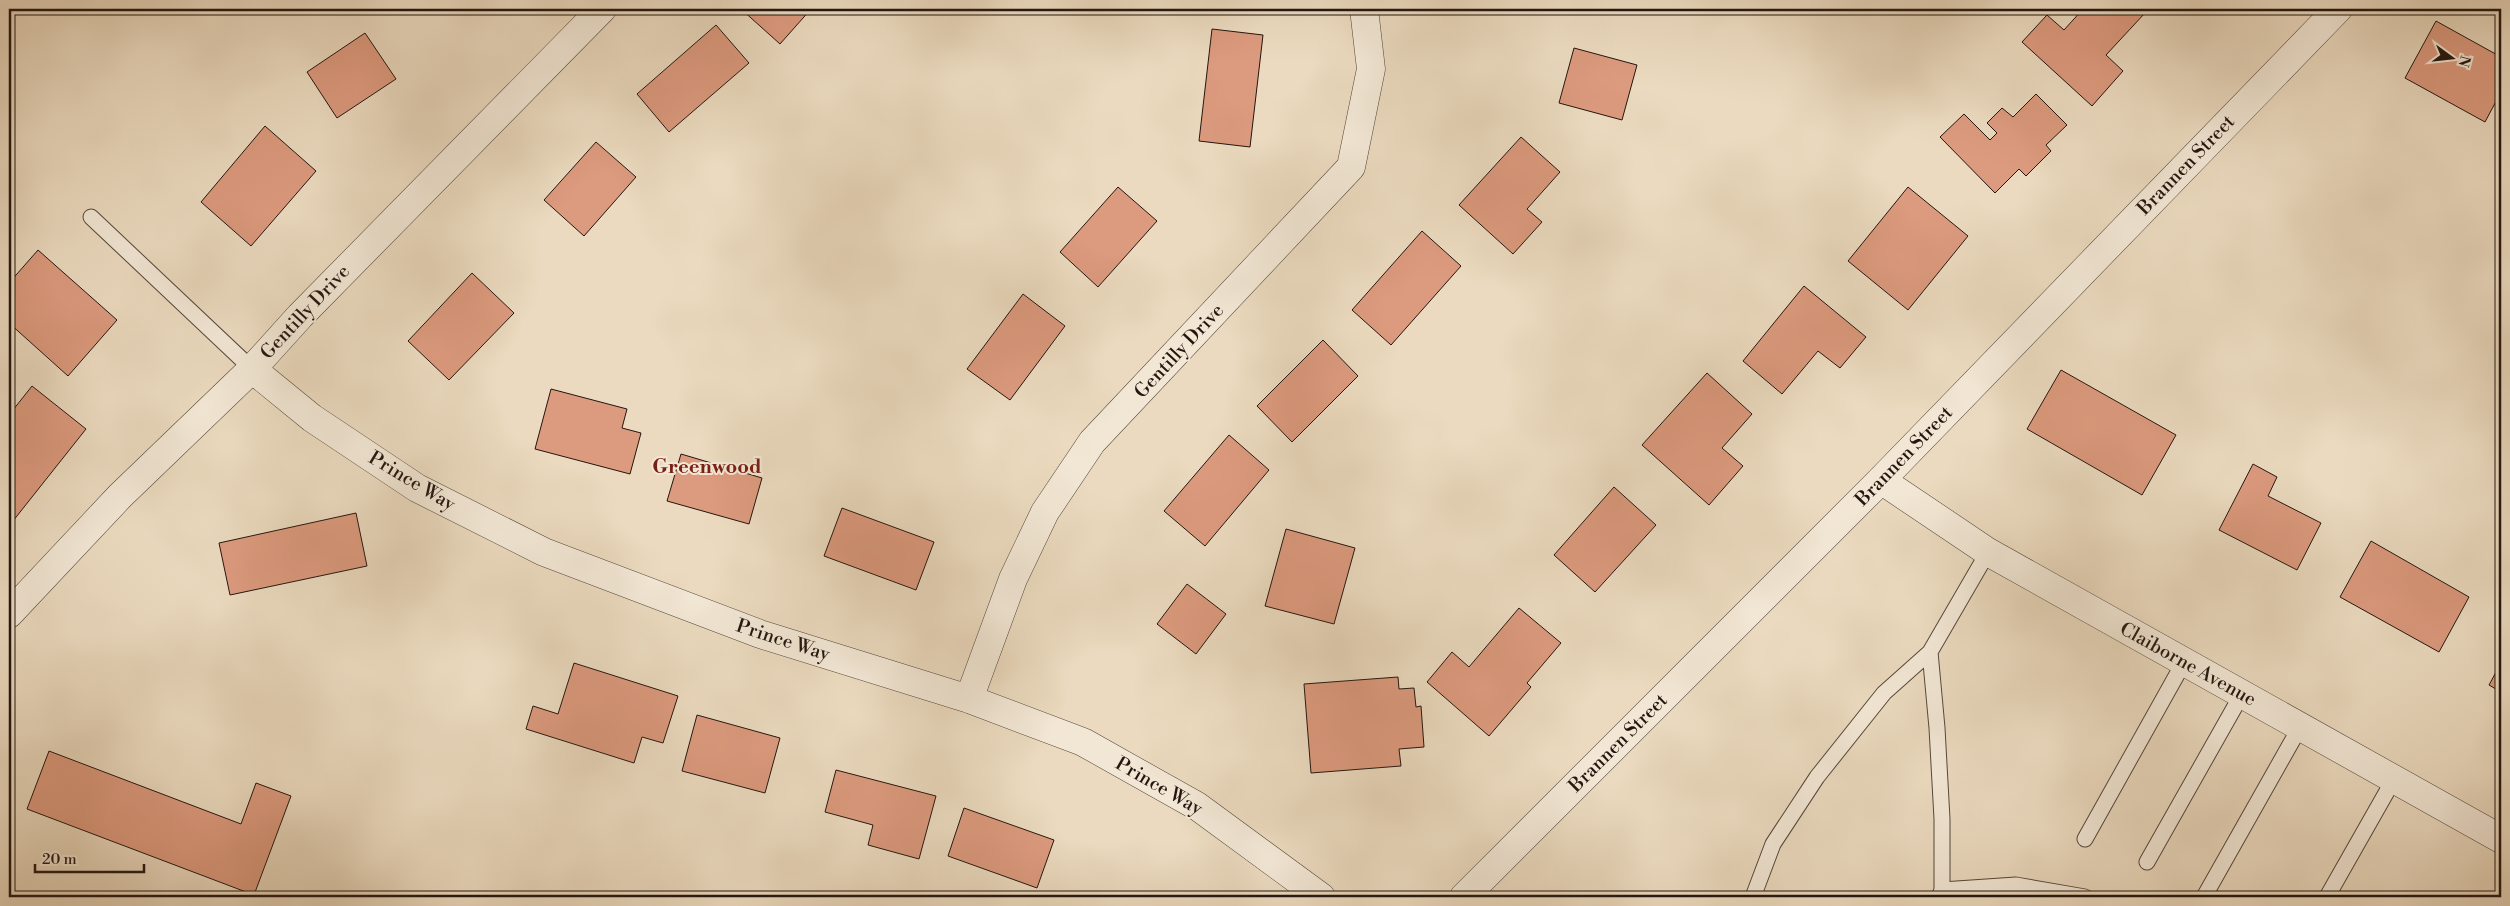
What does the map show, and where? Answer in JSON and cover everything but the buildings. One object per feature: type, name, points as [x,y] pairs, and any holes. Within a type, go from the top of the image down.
[{"type":"street","name":"Gentilly Drive","points":[[9,614],[120,496],[252,369],[306,309],[602,9]]},
{"type":"street","name":"Gentilly Drive","points":[[969,699],[1013,579],[1041,520],[1092,442],[1351,167],[1371,69],[1364,9]]},
{"type":"street","name":"Brannen Street","points":[[1464,897],[1881,480],[2338,9]]},
{"type":"street","name":"Prince Way","points":[[252,369],[312,418],[417,488],[544,552],[760,634],[969,699],[1083,742],[1197,806],[1321,897]]},
{"type":"street","name":"Claiborne Avenue","points":[[1881,480],[1988,552],[2501,839]]},
{"type":"lane","points":[[90,217],[252,369]]},
{"type":"lane","points":[[1753,897],[1773,844],[1817,777],[1884,693],[1930,652],[1988,552]]},
{"type":"lane","points":[[1930,652],[1939,756],[1940,894],[2016,885],[2085,897]]},
{"type":"lane","points":[[2085,839],[2184,662]]},
{"type":"lane","points":[[2147,862],[2242,694]]},
{"type":"lane","points":[[2204,897],[2300,727]]},
{"type":"lane","points":[[2327,897],[2394,779]]},
{"type":"district","name":"Greenwood","points":[[707,467]]}]
